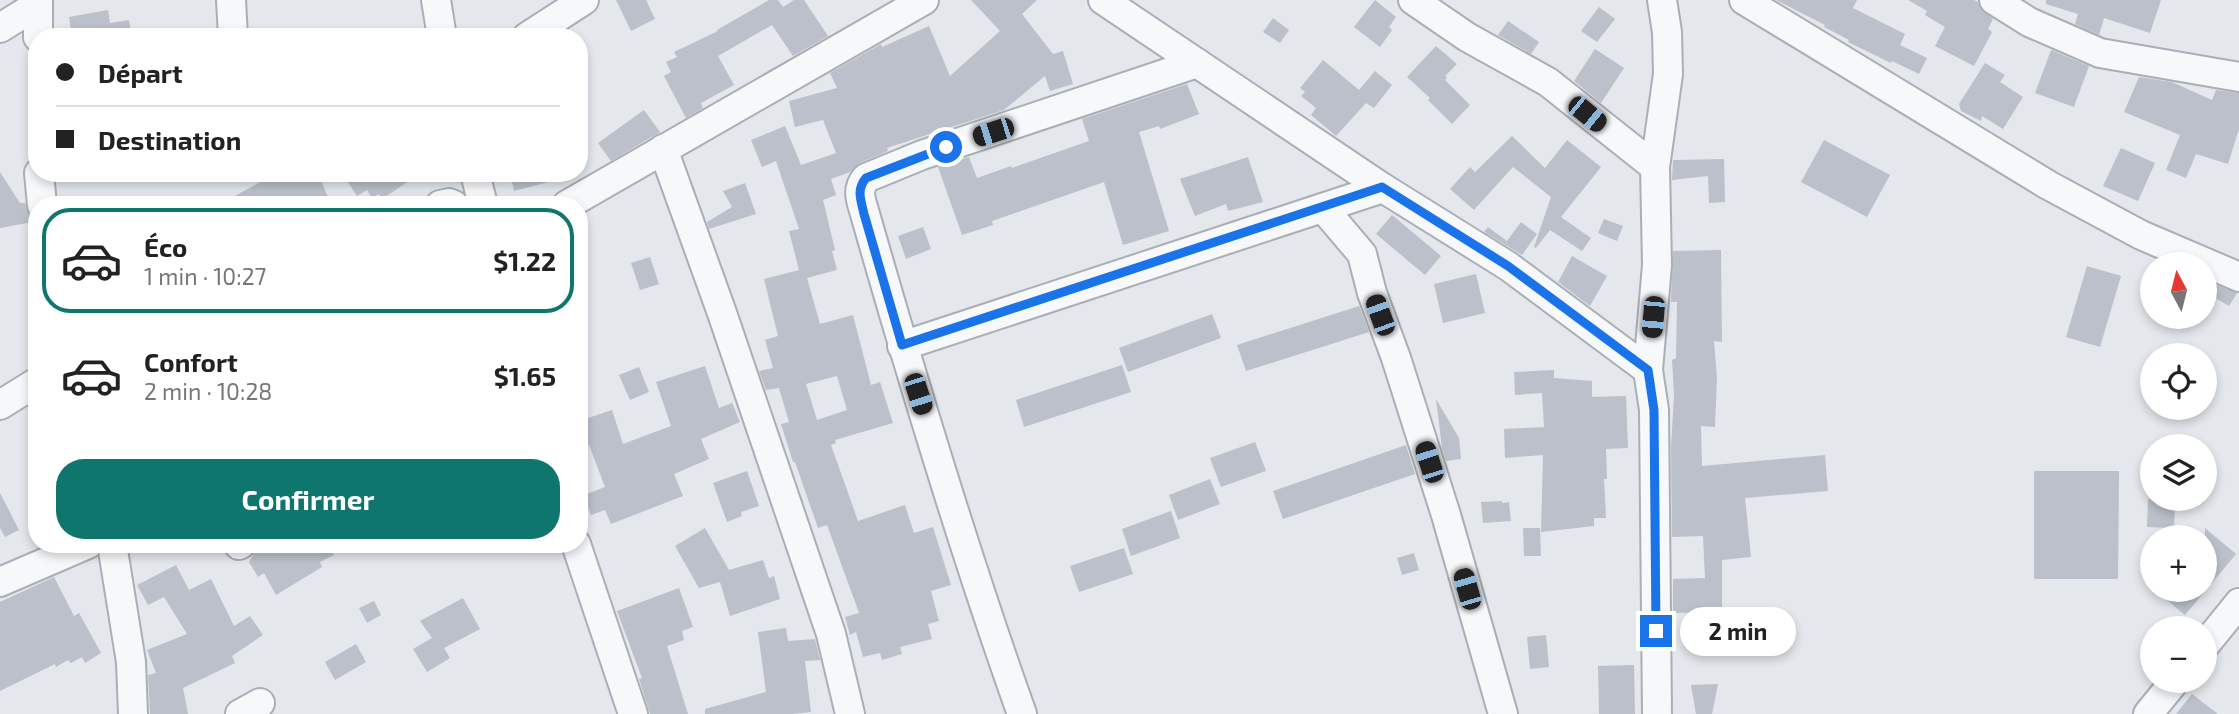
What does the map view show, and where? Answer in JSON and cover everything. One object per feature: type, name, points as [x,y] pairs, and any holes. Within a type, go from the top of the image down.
[{"type":"street","points":[[231,0],[233,28]]},
{"type":"street","points":[[436,0],[441,28]]},
{"type":"street","points":[[541,28],[584,0]]},
{"type":"street","points":[[582,196],[924,0]]},
{"type":"street","points":[[1103,0],[1382,187],[1508,266],[1648,370]]},
{"type":"street","points":[[1413,0],[1467,37],[1548,82],[1655,167]]},
{"type":"street","points":[[1657,714],[1654,410],[1648,370],[1657,265],[1655,167],[1668,74],[1667,32],[1662,0]]},
{"type":"street","points":[[1744,0],[2048,184],[2141,235],[2239,277]]},
{"type":"street","points":[[1994,0],[2029,22],[2100,53],[2239,77]]},
{"type":"street","points":[[0,28],[38,3]]},
{"type":"street","points":[[38,3],[38,28]]},
{"type":"street","points":[[1022,714],[986,614],[902,345],[859,193],[860,185],[866,178],[922,155],[1197,63]]},
{"type":"street","points":[[663,149],[722,313],[831,635],[850,714]]},
{"type":"street","points":[[902,345],[1382,187]]},
{"type":"street","points":[[1323,208],[1362,254],[1372,293],[1396,358],[1446,514],[1503,714]]},
{"type":"street","points":[[0,405],[28,388]]},
{"type":"street","points":[[0,582],[67,553]]},
{"type":"street","points":[[113,553],[131,662],[133,714]]},
{"type":"street","points":[[579,553],[633,714]]},
{"type":"street","points":[[2217,630],[2239,603]]},
{"type":"street","points":[[2148,714],[2165,693]]},
{"type":"building","points":[[616,0],[646,0],[655,19],[631,31]]},
{"type":"building","points":[[769,0],[778,0],[783,7],[794,0],[804,0],[828,36],[793,56],[772,25],[718,56],[734,85],[701,103],[703,108],[686,118],[664,76],[671,72],[666,62],[677,57],[674,52],[718,31]]},
{"type":"building","points":[[971,0],[1037,0],[1022,14],[1053,54],[1063,51],[1073,84],[1050,91],[1045,76],[1004,110],[887,148],[888,151],[831,179],[836,195],[823,200],[837,270],[807,278],[820,324],[853,315],[871,385],[880,382],[893,423],[835,440],[836,443],[831,445],[858,521],[905,505],[914,533],[933,527],[951,585],[931,591],[939,621],[928,624],[932,639],[900,647],[902,654],[882,660],[880,653],[863,657],[856,632],[850,635],[845,617],[859,613],[827,525],[818,528],[793,462],[781,424],[789,422],[779,388],[766,390],[759,371],[773,368],[765,340],[778,336],[764,279],[799,270],[789,231],[799,229],[776,161],[762,167],[751,140],[785,126],[801,165],[836,153],[823,120],[795,127],[789,101],[837,88],[830,73],[881,44],[882,47],[929,26],[950,76],[1000,31]],"holes":[[[837,376],[847,410],[817,420],[806,384]]]},
{"type":"building","points":[[1375,0],[1396,17],[1389,27],[1392,30],[1380,47],[1354,27]]},
{"type":"building","points":[[1776,0],[1857,0],[1853,8],[1905,34],[1900,45],[1927,58],[1919,74],[1848,42],[1849,40],[1824,27],[1825,25]]},
{"type":"building","points":[[1908,0],[1978,2],[1980,8],[1993,19],[1988,29],[1992,32],[1974,66],[1935,46],[1945,27],[1925,15],[1927,11]]},
{"type":"building","points":[[2046,0],[2161,0],[2150,33],[2104,18],[2099,35],[2075,24],[2078,14],[2046,4]]},
{"type":"building","points":[[1599,7],[1615,19],[1597,42],[1581,31]]},
{"type":"building","points":[[108,10],[110,23],[129,20],[130,28],[71,28],[69,17]]},
{"type":"building","points":[[1273,18],[1289,30],[1280,43],[1263,32]]},
{"type":"building","points":[[1508,21],[1539,42],[1531,54],[1498,35]]},
{"type":"building","points":[[1436,46],[1457,64],[1445,76],[1445,80],[1470,105],[1452,124],[1407,77]]},
{"type":"building","points":[[1595,49],[1624,68],[1601,103],[1574,81]]},
{"type":"building","points":[[2051,50],[2089,66],[2074,107],[2035,93]]},
{"type":"building","points":[[1323,60],[1359,90],[1375,71],[1392,85],[1374,108],[1366,103],[1336,136],[1311,115],[1316,108],[1301,96],[1305,92],[1300,88]]},
{"type":"building","points":[[1985,63],[2005,75],[2000,82],[2023,97],[2003,129],[1982,116],[1981,121],[1961,111],[1959,104]]},
{"type":"building","points":[[2139,77],[2172,82],[2212,100],[2216,90],[2239,93],[2239,129],[2228,164],[2196,154],[2186,178],[2166,170],[2180,135],[2124,112]]},
{"type":"building","points":[[1187,84],[1199,114],[1160,129],[1159,126],[1139,132],[1169,231],[1123,245],[1104,182],[992,221],[993,225],[962,235],[938,167],[969,157],[977,178],[1011,166],[1012,168],[1089,141],[1082,119]]},
{"type":"building","points":[[644,110],[660,132],[611,161],[598,143]]},
{"type":"building","points":[[1512,136],[1545,168],[1567,140],[1601,167],[1561,217],[1591,238],[1582,251],[1550,230],[1536,248],[1534,247],[1551,197],[1513,167],[1474,210],[1450,189],[1470,167],[1475,172]]},
{"type":"building","points":[[1824,140],[1890,175],[1867,217],[1801,182]]},
{"type":"building","points":[[2121,148],[2155,163],[2138,201],[2103,186]]},
{"type":"building","points":[[1248,157],[1263,202],[1228,211],[1226,204],[1195,216],[1180,179]]},
{"type":"building","points":[[1724,159],[1725,202],[1709,203],[1708,176],[1672,180],[1673,160]]},
{"type":"building","points":[[0,172],[20,203],[25,203],[28,223],[0,228]]},
{"type":"building","points":[[260,182],[322,182],[327,196],[235,196]]},
{"type":"building","points":[[348,182],[408,182],[386,196],[371,196],[367,190],[357,196]]},
{"type":"building","points":[[512,182],[548,182],[514,191]]},
{"type":"building","points":[[745,183],[756,214],[709,229],[707,222],[732,207],[723,191]]},
{"type":"building","points":[[1392,215],[1441,256],[1425,275],[1376,234]]},
{"type":"building","points":[[1604,219],[1623,226],[1617,241],[1598,233]]},
{"type":"building","points":[[1521,222],[1537,234],[1522,255],[1484,232],[1488,227],[1507,241]]},
{"type":"building","points":[[923,227],[931,249],[906,259],[898,236]]},
{"type":"building","points":[[1721,250],[1722,342],[1714,341],[1717,378],[1715,427],[1701,426],[1702,466],[1825,455],[1828,491],[1745,498],[1751,557],[1722,560],[1722,612],[1673,613],[1673,579],[1705,578],[1703,536],[1672,537],[1672,360],[1676,358],[1677,302],[1671,302],[1673,251]]},
{"type":"building","points":[[1572,256],[1607,276],[1590,306],[1558,282]]},
{"type":"building","points":[[650,257],[659,284],[640,290],[631,263]]},
{"type":"building","points":[[2087,266],[2121,276],[2100,347],[2066,337]]},
{"type":"building","points":[[1476,274],[1485,313],[1443,323],[1434,284]]},
{"type":"building","points":[[2217,286],[2237,293],[2229,306],[2217,299]]},
{"type":"building","points":[[1359,306],[1369,332],[1246,371],[1237,345]]},
{"type":"building","points":[[1212,314],[1221,338],[1128,372],[1119,348]]},
{"type":"building","points":[[1122,365],[1131,392],[1024,427],[1016,400]]},
{"type":"building","points":[[705,366],[719,408],[732,403],[740,422],[701,439],[709,459],[674,474],[683,496],[611,524],[605,510],[591,515],[588,506],[588,493],[605,487],[588,445],[588,418],[612,410],[623,444],[671,426],[656,382]]},
{"type":"building","points":[[639,367],[649,392],[630,400],[619,375]]},
{"type":"building","points":[[1554,370],[1554,378],[1592,381],[1592,397],[1626,396],[1628,448],[1606,449],[1606,518],[1594,518],[1594,526],[1541,532],[1543,455],[1505,458],[1504,429],[1544,427],[1542,393],[1515,395],[1514,372]]},
{"type":"building","points":[[1436,399],[1459,438],[1461,459],[1446,461]]},
{"type":"building","points":[[1255,442],[1266,471],[1221,487],[1210,458]]},
{"type":"building","points":[[1406,445],[1415,474],[1283,519],[1273,491]]},
{"type":"building","points":[[747,471],[759,506],[741,512],[742,516],[727,522],[713,483]]},
{"type":"building","points":[[2034,471],[2119,471],[2118,579],[2034,579]]},
{"type":"building","points":[[1210,479],[1220,504],[1178,520],[1169,495]]},
{"type":"building","points":[[0,493],[19,530],[5,537],[0,528]]},
{"type":"building","points":[[1481,502],[1509,502],[1511,521],[1483,523]]},
{"type":"building","points":[[1171,511],[1180,538],[1131,556],[1122,529]]},
{"type":"building","points":[[2148,511],[2175,511],[2174,525],[2147,525]]},
{"type":"building","points":[[705,528],[729,570],[763,560],[769,578],[774,576],[780,599],[730,616],[720,582],[699,588],[675,546]]},
{"type":"building","points":[[1523,528],[1540,528],[1541,556],[1524,556]]},
{"type":"building","points":[[2217,538],[2236,554],[2217,577]]},
{"type":"building","points":[[1124,548],[1133,574],[1079,592],[1070,566]]},
{"type":"building","points":[[255,553],[334,555],[320,562],[322,567],[276,595],[264,573],[258,577],[249,562]]},
{"type":"building","points":[[1414,553],[1419,570],[1402,575],[1397,558]]},
{"type":"building","points":[[176,565],[189,590],[211,579],[234,626],[250,616],[263,635],[232,656],[235,663],[183,688],[188,714],[150,714],[148,675],[156,673],[147,650],[187,634],[164,597],[148,605],[137,585]]},
{"type":"building","points":[[54,577],[74,616],[79,613],[101,653],[85,663],[82,657],[71,663],[68,660],[56,667],[55,664],[0,691],[0,602]]},
{"type":"building","points":[[679,588],[693,627],[682,631],[684,640],[667,646],[688,714],[650,714],[639,679],[642,678],[617,611]]},
{"type":"building","points":[[463,598],[480,629],[444,648],[450,658],[427,672],[413,649],[432,638],[420,621]]},
{"type":"building","points":[[374,601],[381,615],[367,623],[359,608]]},
{"type":"building","points":[[2169,602],[2196,602],[2185,615]]},
{"type":"building","points":[[786,628],[788,641],[815,639],[820,660],[805,661],[811,712],[705,714],[705,709],[766,692],[758,632]]},
{"type":"building","points":[[1546,635],[1549,667],[1530,669],[1527,637]]},
{"type":"building","points":[[356,644],[366,662],[335,680],[325,662]]},
{"type":"building","points":[[1634,665],[1635,714],[1599,714],[1598,666]]},
{"type":"building","points":[[1718,684],[1712,714],[1696,714],[1691,685]]},
{"type":"building","points":[[2192,694],[2218,714],[2176,714]]},
{"type":"route","points":[[946,147],[866,178],[860,185],[864,214],[902,345],[1382,187],[1508,266],[1648,370],[1654,410],[1656,631]]}]
